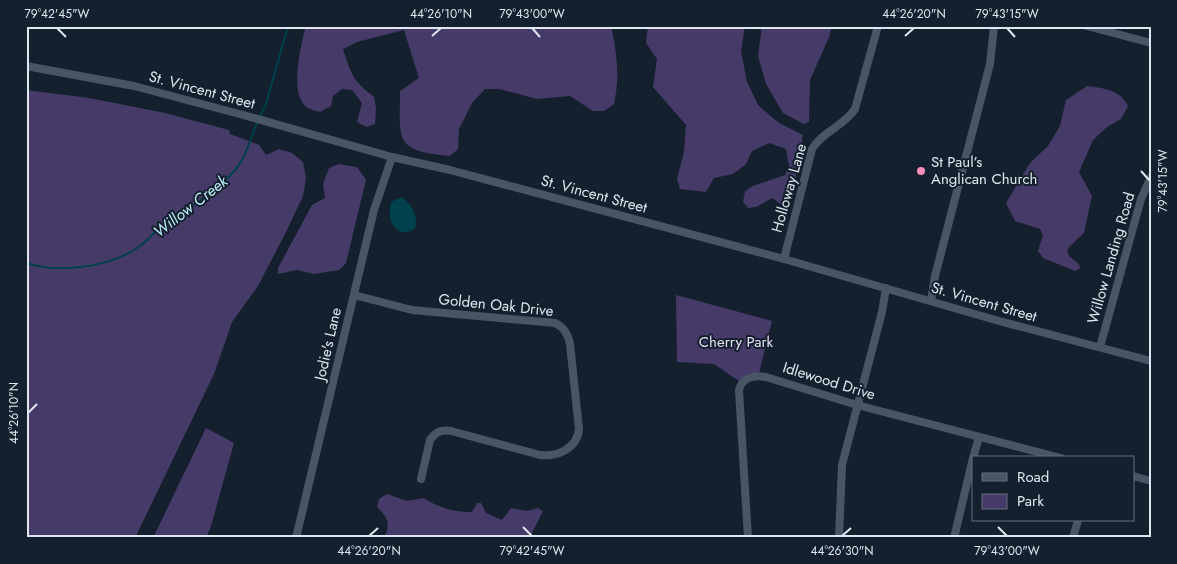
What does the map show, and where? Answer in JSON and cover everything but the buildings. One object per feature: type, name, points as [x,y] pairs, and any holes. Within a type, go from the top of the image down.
[{"type":"street","name":"Holloway Lane","points":[[784,259],[812,150],[816,142],[842,123],[855,109],[878,26]]},
{"type":"street","points":[[931,301],[935,276],[990,64],[994,26]]},
{"type":"street","points":[[1087,26],[1151,43]]},
{"type":"street","name":"St. Vincent Street","points":[[26,66],[134,86],[392,157],[450,170],[784,259],[999,321],[1151,361]]},
{"type":"street","name":"Jodie's Lane","points":[[296,538],[374,210],[392,157]]},
{"type":"street","name":"Willow Landing Road","points":[[1100,347],[1141,199],[1151,177]]},
{"type":"street","points":[[839,538],[842,465],[882,312],[886,288]]},
{"type":"street","name":"Golden Oak Drive","points":[[354,294],[412,310],[555,323],[562,327],[568,335],[579,430],[577,439],[571,447],[560,453],[547,456],[441,430],[433,435],[430,440],[421,479]]},
{"type":"street","name":"Idlewood Drive","points":[[748,538],[739,396],[740,385],[748,378],[760,376],[1052,456]]},
{"type":"street","points":[[974,456],[979,437]]},
{"type":"street","points":[[954,538],[972,462]]},
{"type":"street","points":[[1134,476],[1151,481]]},
{"type":"street","points":[[1073,538],[1077,522]]},
{"type":"green space","points":[[306,26],[611,26],[617,65],[614,104],[604,111],[593,111],[570,96],[537,99],[499,89],[485,89],[472,103],[459,129],[458,149],[450,156],[418,151],[409,146],[401,132],[400,91],[419,78],[404,30],[357,42],[343,49],[348,65],[357,81],[374,97],[376,108],[375,124],[367,127],[357,122],[362,103],[352,90],[342,89],[333,96],[331,106],[320,112],[308,108],[302,102],[297,82],[299,57]]},
{"type":"green space","points":[[648,26],[745,26],[741,51],[747,82],[758,105],[779,123],[803,135],[792,198],[782,205],[772,198],[756,207],[748,208],[743,202],[745,191],[753,186],[785,175],[789,166],[786,149],[769,143],[752,151],[746,164],[733,174],[714,178],[706,192],[680,189],[677,179],[684,152],[686,125],[653,87],[657,59],[646,43]]},
{"type":"green space","points":[[762,26],[831,26],[830,35],[810,80],[809,122],[804,124],[783,113],[766,84],[758,56]]},
{"type":"green space","points":[[1087,86],[1116,93],[1121,96],[1128,106],[1121,119],[1107,127],[1093,140],[1079,172],[1092,196],[1084,233],[1069,247],[1067,252],[1079,264],[1080,268],[1075,271],[1043,258],[1038,251],[1043,235],[1040,229],[1015,221],[1006,203],[1030,163],[1048,146],[1060,126],[1066,100]]},
{"type":"green space","points":[[26,90],[89,98],[165,113],[229,130],[230,134],[259,145],[266,155],[279,149],[292,153],[303,162],[306,178],[303,196],[258,286],[232,322],[214,374],[135,538],[26,538]]},
{"type":"green space","points":[[339,164],[357,167],[366,180],[346,263],[339,270],[314,274],[297,270],[278,274],[278,268],[312,205],[325,198],[323,184],[329,168]]},
{"type":"green space","name":"Cherry Park","points":[[676,295],[772,321],[759,373],[748,374],[739,381],[714,364],[677,362]]},
{"type":"green space","points":[[206,428],[234,443],[206,538],[153,538]]},
{"type":"green space","points":[[387,494],[407,501],[423,498],[441,507],[458,511],[472,512],[477,503],[481,503],[486,513],[502,520],[511,508],[527,511],[538,508],[543,511],[528,538],[384,538],[388,524],[384,514],[377,507],[379,499]]},
{"type":"water","points":[[401,197],[411,206],[416,219],[415,228],[407,232],[400,231],[394,227],[390,219],[391,202]]},
{"type":"waterway","name":"Willow Creek","points":[[260,116],[266,104],[288,26]]},
{"type":"waterway","name":"Willow Creek","points":[[26,263],[54,268],[69,268],[100,264],[128,253],[144,243],[162,225],[203,199],[229,177],[243,158],[258,121]]},
{"type":"place","name":"St Paul’s Anglican Church","points":[[921,171]]}]
